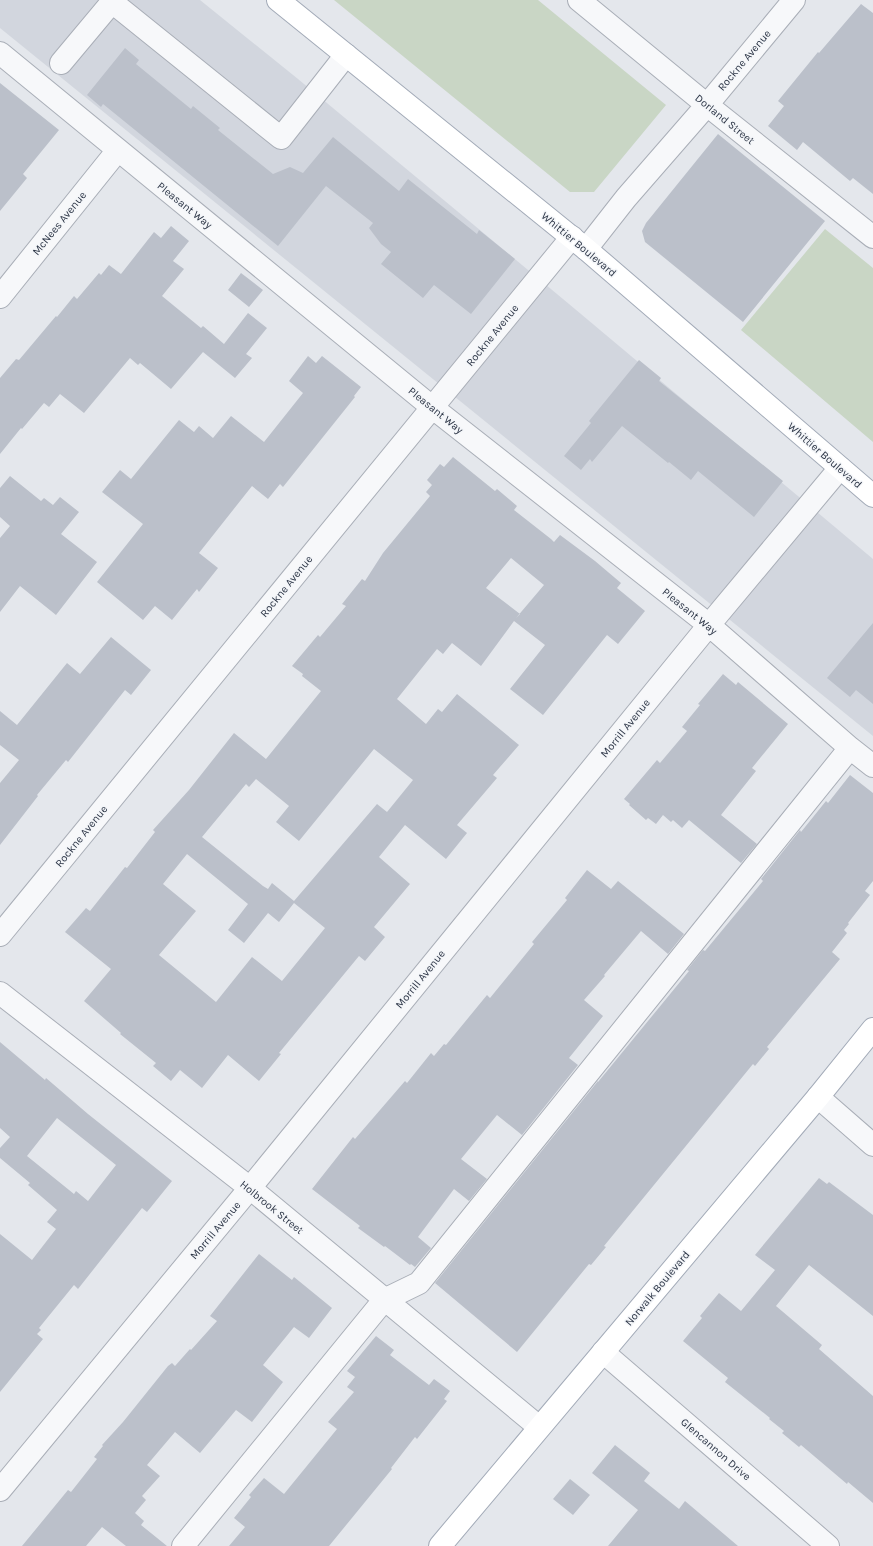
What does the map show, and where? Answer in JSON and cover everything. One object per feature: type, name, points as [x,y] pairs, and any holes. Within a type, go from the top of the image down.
[{"type":"main road","name":"Whittier Boulevard","points":[[278,0],[579,243],[873,496]]},
{"type":"main road","name":"Norwalk Boulevard","points":[[440,1546],[818,1097],[873,1029]]},
{"type":"street","name":"Dorland Street","points":[[579,0],[707,105],[873,237]]},
{"type":"street","name":"Rockne Avenue","points":[[0,934],[433,408],[579,243],[626,198],[707,105],[794,0]]},
{"type":"street","points":[[61,63],[113,1],[281,138],[346,55]]},
{"type":"street","name":"Pleasant Way","points":[[0,53],[433,408],[709,625],[850,748],[873,766]]},
{"type":"street","name":"McNees Avenue","points":[[0,296],[118,150]]},
{"type":"street","name":"Morrill Avenue","points":[[0,1490],[250,1188],[709,625],[840,468]]},
{"type":"street","points":[[183,1546],[384,1300],[419,1284],[850,748]]},
{"type":"street","name":"Holbrook Street","points":[[0,993],[250,1188],[539,1427]]},
{"type":"street","points":[[818,1097],[873,1145]]},
{"type":"street","name":"Glencannon Drive","points":[[603,1352],[828,1546]]},
{"type":"shaded area","points":[[0,0],[200,0],[298,79],[569,304],[873,559],[873,736],[0,28]]},
{"type":"green space","points":[[334,0],[538,0],[666,105],[594,192],[570,192]]},
{"type":"green space","points":[[825,229],[873,268],[873,442],[741,330]]},
{"type":"building","points":[[861,4],[873,13],[873,194],[853,178],[850,181],[803,142],[797,150],[768,126],[784,106],[778,101],[818,52],[819,53]]},
{"type":"building","points":[[125,48],[139,60],[136,64],[191,109],[193,106],[220,128],[218,130],[273,174],[290,167],[303,173],[333,137],[399,191],[408,179],[477,234],[479,230],[515,259],[471,314],[434,285],[423,298],[381,264],[391,252],[381,244],[369,228],[373,223],[326,186],[278,246],[103,104],[101,107],[87,95]]},
{"type":"building","points":[[0,83],[59,130],[23,174],[27,178],[0,211]]},
{"type":"building","points":[[718,134],[825,221],[743,322],[645,242],[642,231],[646,223]]},
{"type":"building","points":[[171,226],[189,241],[173,261],[184,269],[162,296],[201,328],[203,326],[224,344],[248,313],[267,328],[246,354],[252,358],[235,378],[203,352],[171,389],[140,363],[138,365],[130,358],[84,413],[60,394],[49,407],[44,403],[0,454],[0,378],[16,359],[19,360],[74,296],[77,299],[99,273],[101,275],[109,265],[121,274],[154,232],[161,238]]},
{"type":"building","points":[[241,273],[263,290],[249,307],[228,290]]},
{"type":"building","points":[[308,356],[316,363],[322,356],[361,387],[354,396],[355,397],[283,487],[280,484],[268,499],[252,486],[199,553],[218,568],[199,592],[197,589],[172,620],[155,606],[143,620],[97,582],[143,524],[102,492],[120,470],[131,479],[179,420],[194,432],[199,426],[213,438],[231,416],[264,442],[303,393],[289,381]]},
{"type":"building","points":[[639,360],[661,378],[659,381],[783,481],[754,517],[698,471],[691,480],[622,426],[592,462],[590,459],[581,470],[564,456],[591,423],[589,421]]},
{"type":"building","points":[[453,457],[495,491],[497,489],[517,506],[514,510],[554,542],[560,535],[595,561],[621,583],[617,588],[645,611],[618,644],[607,635],[543,715],[510,689],[545,645],[514,621],[481,666],[452,643],[443,654],[437,649],[397,699],[426,724],[438,709],[442,712],[457,694],[519,745],[493,775],[497,778],[457,825],[467,833],[446,859],[405,825],[379,857],[410,884],[374,927],[385,937],[365,961],[359,956],[279,1053],[281,1054],[259,1081],[228,1055],[202,1088],[180,1070],[171,1081],[153,1066],[156,1063],[120,1034],[121,1033],[84,1001],[111,969],[65,932],[86,908],[90,911],[125,867],[127,868],[155,832],[153,830],[189,790],[234,733],[266,759],[321,691],[292,666],[318,635],[320,637],[346,606],[342,604],[362,579],[365,581],[383,553],[430,496],[426,492],[432,485],[427,480],[440,464],[444,467]],"holes":[[[511,558],[544,585],[520,614],[486,588]],[[374,749],[413,780],[387,812],[377,804],[294,901],[272,883],[268,889],[263,886],[202,837],[246,784],[249,787],[256,779],[289,806],[276,822],[299,841]],[[187,854],[248,904],[228,930],[244,943],[268,913],[279,922],[294,903],[325,928],[282,981],[252,957],[216,1002],[159,955],[196,911],[163,884]]]},
{"type":"building","points":[[10,476],[41,501],[44,498],[53,505],[60,497],[79,512],[61,534],[97,562],[56,615],[20,586],[0,612],[0,538],[10,526],[0,517],[0,488]]},
{"type":"building","points":[[873,623],[873,704],[856,690],[850,697],[827,678]]},
{"type":"building","points":[[111,637],[151,670],[131,695],[125,690],[68,762],[66,760],[37,795],[38,796],[0,845],[0,783],[19,760],[0,745],[0,711],[17,725],[67,663],[80,674]]},
{"type":"building","points":[[723,674],[736,685],[738,682],[788,724],[752,768],[756,771],[721,815],[757,844],[741,863],[689,820],[682,828],[673,820],[671,822],[663,815],[656,824],[648,818],[646,820],[624,799],[657,760],[660,763],[687,731],[682,727],[700,705],[698,704]]},
{"type":"building","points":[[850,775],[873,793],[873,881],[865,891],[870,895],[848,923],[849,924],[844,930],[847,933],[832,952],[840,959],[767,1047],[769,1049],[755,1066],[753,1064],[604,1246],[606,1247],[591,1265],[589,1264],[517,1352],[435,1283],[689,971],[687,970],[703,950],[705,951],[763,881],[761,879],[800,830],[801,832],[826,801],[828,803]]},
{"type":"building","points":[[587,870],[611,889],[618,881],[684,934],[668,954],[641,931],[604,975],[605,976],[584,1000],[603,1016],[569,1058],[578,1065],[522,1135],[497,1115],[461,1159],[487,1179],[469,1201],[454,1189],[418,1237],[431,1248],[415,1267],[411,1264],[410,1265],[358,1228],[360,1226],[312,1189],[353,1137],[355,1139],[405,1081],[407,1083],[431,1053],[434,1056],[444,1044],[446,1045],[487,995],[490,998],[534,944],[532,942],[567,900],[565,898]]},
{"type":"building","points":[[0,1042],[45,1080],[46,1078],[88,1114],[172,1181],[147,1212],[142,1208],[78,1289],[74,1285],[39,1328],[41,1330],[37,1334],[43,1339],[0,1392],[0,1234],[32,1260],[56,1229],[47,1222],[57,1210],[28,1185],[30,1183],[0,1158],[0,1148],[10,1137],[0,1128]],"holes":[[[57,1118],[116,1165],[88,1201],[76,1191],[74,1194],[27,1156]]]},
{"type":"building","points":[[819,1178],[827,1184],[829,1182],[873,1215],[873,1316],[809,1265],[776,1306],[822,1345],[819,1349],[873,1396],[873,1503],[848,1482],[847,1484],[801,1445],[799,1447],[782,1433],[784,1431],[769,1419],[770,1418],[725,1382],[728,1378],[683,1341],[702,1318],[700,1316],[719,1293],[741,1311],[775,1270],[755,1255]]},
{"type":"building","points":[[259,1254],[292,1280],[294,1277],[332,1308],[309,1338],[294,1327],[263,1365],[283,1382],[252,1422],[236,1410],[200,1453],[175,1432],[147,1465],[160,1476],[142,1496],[146,1500],[135,1513],[144,1521],[141,1525],[167,1546],[126,1546],[102,1527],[86,1546],[22,1546],[68,1490],[71,1492],[97,1459],[94,1457],[103,1446],[102,1445],[123,1422],[168,1366],[172,1363],[175,1366],[217,1321],[210,1316]]},
{"type":"building","points":[[376,1336],[394,1350],[390,1355],[429,1385],[434,1379],[450,1391],[444,1399],[447,1401],[417,1439],[415,1437],[391,1468],[392,1469],[329,1546],[229,1546],[245,1527],[234,1518],[251,1497],[249,1495],[264,1478],[284,1494],[337,1429],[328,1422],[354,1392],[347,1387],[355,1377],[347,1371]]},
{"type":"building","points":[[615,1445],[650,1473],[644,1481],[679,1509],[685,1501],[738,1546],[608,1546],[638,1510],[592,1473]]},
{"type":"building","points":[[570,1479],[590,1495],[573,1515],[553,1499]]}]
